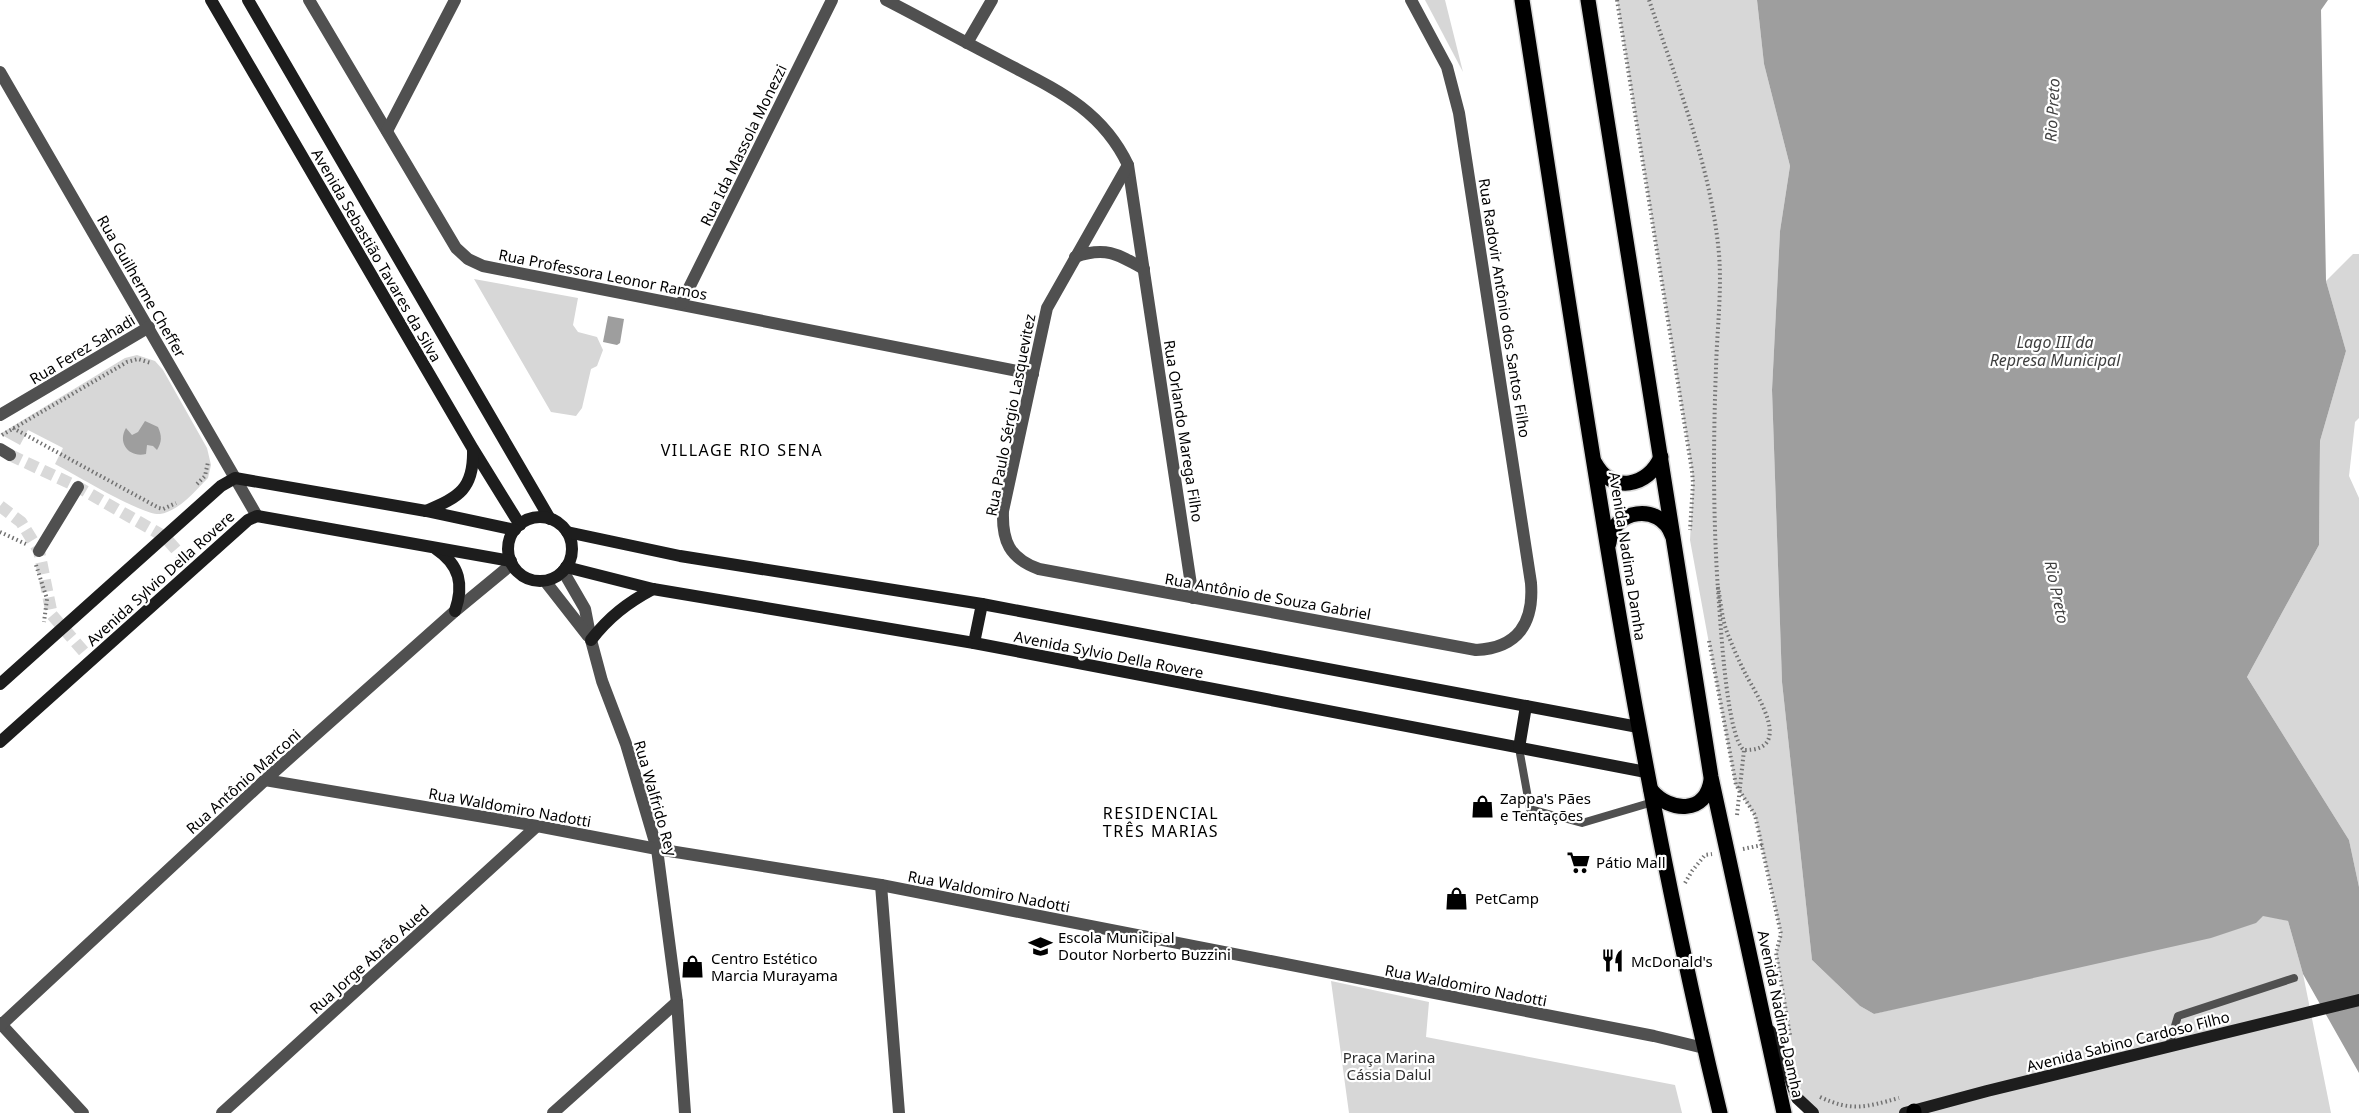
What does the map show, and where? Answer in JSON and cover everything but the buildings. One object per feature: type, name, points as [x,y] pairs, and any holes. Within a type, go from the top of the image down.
[{"type":"main road","name":"Avenida Sebastião Tavares da Silva","points":[[211,0],[517,527]]},
{"type":"main road","name":"Avenida Sebastião Tavares da Silva","points":[[248,0],[550,519]]},
{"type":"main road","name":"Avenida Nadima Damha","points":[[1522,0],[1594,460],[1646,772],[1704,1048],[1720,1113]]},
{"type":"main road","name":"Avenida Nadima Damha","points":[[1588,0],[1711,777],[1784,1113]]},
{"type":"main road","points":[[426,511],[448,502],[466,487],[473,465],[473,448]]},
{"type":"main road","points":[[1594,460],[1604,474],[1611,479],[1627,483],[1645,478],[1661,457]]},
{"type":"main road","points":[[235,478],[517,527]]},
{"type":"main road","name":"Avenida Sylvio Della Rovere","points":[[0,684],[221,486],[235,478]]},
{"type":"main road","points":[[1608,546],[1609,538],[1617,524],[1631,514],[1639,513],[1658,517],[1665,523],[1674,540]]},
{"type":"main road","name":"Avenida Sylvio Della Rovere","points":[[0,742],[248,520],[257,516],[512,562]]},
{"type":"main road","points":[[531,519],[550,519],[567,532],[572,550],[565,569],[553,578],[536,581],[524,576],[512,562],[509,542],[517,527],[531,519]]},
{"type":"main road","name":"Avenida Sylvio Della Rovere","points":[[567,532],[680,556],[982,604],[1638,727]]},
{"type":"main road","points":[[433,547],[443,554],[457,572],[461,596],[455,611]]},
{"type":"main road","name":"Avenida Sylvio Della Rovere","points":[[565,569],[652,589],[974,643],[1646,772]]},
{"type":"main road","points":[[591,640],[604,622],[626,603],[652,589]]},
{"type":"main road","points":[[974,643],[982,604]]},
{"type":"main road","points":[[1519,747],[1526,706]]},
{"type":"main road","points":[[1652,796],[1670,805],[1684,807],[1698,802],[1709,792],[1711,777]]},
{"type":"main road","name":"Avenida Sabino Cardoso Filho","points":[[1911,1112],[1987,1090],[2359,1000]]},
{"type":"main road","points":[[1766,1022],[1781,1053],[1797,1098],[1813,1113]]},
{"type":"street","name":"Rua Professora Leonor Ramos","points":[[309,0],[456,248],[468,259],[483,266],[1033,374]]},
{"type":"street","points":[[387,131],[455,0]]},
{"type":"street","name":"Rua Ida Massola Monezzi","points":[[681,304],[832,0]]},
{"type":"street","name":"Rua Orlando Marega Filho","points":[[886,0],[1071,98],[1105,127],[1119,146],[1128,165],[1193,598]]},
{"type":"street","points":[[967,43],[992,0]]},
{"type":"street","name":"Rua Radovir Antônio dos Santos Filho","points":[[1411,0],[1447,67],[1465,144],[1531,583],[1531,614],[1522,628]]},
{"type":"street","name":"Rua Guilherme Cheffer","points":[[0,72],[257,516]]},
{"type":"street","name":"Rua Paulo Sérgio Lasquevitez","points":[[1009,547],[1003,536],[1004,511],[1047,308],[1128,165]]},
{"type":"street","points":[[1076,257],[1091,251],[1112,252],[1144,269]]},
{"type":"street","name":"Rua Ferez Sahadi","points":[[0,415],[149,327]]},
{"type":"street","points":[[34,551],[78,487]]},
{"type":"street","name":"Rua Antônio de Souza Gabriel","points":[[1009,547],[1027,565],[1040,569],[1476,650],[1494,649],[1509,641],[1522,628]]},
{"type":"street","name":"Rua Antônio Marconi","points":[[1,1024],[264,780],[512,562]]},
{"type":"street","name":"Rua Walfrido Rey","points":[[565,569],[585,609],[602,681],[626,744],[657,849],[677,1002],[685,1113]]},
{"type":"street","name":"Rua Walfrido Rey","points":[[545,581],[591,640]]},
{"type":"street","name":"Rua Waldomiro Nadotti","points":[[264,780],[537,826],[657,849],[881,885],[1654,1036],[1704,1048]]},
{"type":"street","name":"Rua Jorge Abrão Aued","points":[[222,1113],[537,826]]},
{"type":"street","points":[[881,885],[899,1113]]},
{"type":"street","points":[[553,1113],[677,1002]]},
{"type":"street","points":[[1,1024],[83,1113]]},
{"type":"lane","points":[[1519,747],[1530,809],[1581,823],[1652,796]]},
{"type":"lane","points":[[2169,1047],[2178,1016],[2294,978]]},
{"type":"path","points":[[1617,0],[1692,471],[1690,540]]},
{"type":"path","points":[[1649,0],[1703,164],[1717,238],[1719,257],[1716,370],[1716,552],[1724,669],[1736,739],[1744,750],[1737,821]]},
{"type":"path","points":[[0,436],[133,359],[147,361],[156,368]]},
{"type":"path","points":[[13,428],[159,508],[169,507],[183,498]]},
{"type":"path","points":[[191,490],[204,476],[207,458]]},
{"type":"path","points":[[0,532],[34,551],[47,599],[44,622]]},
{"type":"path","points":[[1718,587],[1727,634],[1767,712],[1770,725],[1769,739],[1764,745],[1754,750],[1744,750]]},
{"type":"path","points":[[1707,633],[1736,785],[1755,816],[1782,934],[1776,953],[1792,1045]]},
{"type":"path","points":[[1682,889],[1692,871],[1705,855],[1762,845]]},
{"type":"path","points":[[1817,1096],[1838,1106],[1866,1107],[1907,1095]]},
{"type":"green space","points":[[1425,0],[1445,0],[1463,72]]},
{"type":"green space","points":[[1617,0],[1757,0],[1764,64],[1790,166],[1780,231],[1772,390],[1782,682],[1812,960],[1860,1006],[1874,1014],[2263,915],[2288,921],[2303,974],[2331,1113],[1803,1113],[1790,1085],[1798,1079],[1776,953],[1781,934],[1755,816],[1735,785],[1690,540],[1692,471]]},
{"type":"green space","points":[[2353,254],[2359,254],[2359,418],[2355,422],[2349,476],[2359,498],[2359,887],[2349,840],[2247,677],[2319,545],[2320,441],[2346,351],[2326,281]]},
{"type":"green space","points":[[474,279],[578,298],[573,325],[578,332],[597,337],[603,350],[597,366],[591,369],[582,408],[576,416],[551,412]]},
{"type":"green space","points":[[137,355],[155,361],[163,370],[207,448],[211,465],[208,478],[192,494],[174,509],[160,514],[151,513],[124,502],[55,464],[63,448],[28,430],[20,445],[0,434],[125,358]]},
{"type":"green space","name":"Praça Marina Cássia Dalul","points":[[1331,981],[1429,1002],[1426,1037],[1675,1085],[1682,1113],[1349,1113]]},
{"type":"water","name":"Lago III da Represa Municipal","points":[[1757,0],[2328,0],[2321,10],[2326,281],[2346,351],[2320,441],[2319,545],[2247,677],[2349,840],[2359,887],[2359,1073],[2303,974],[2288,921],[2263,916],[2256,923],[2211,938],[1874,1014],[1860,1006],[1812,960],[1782,682],[1772,390],[1780,231],[1790,166],[1764,64]]},
{"type":"water","points":[[608,316],[624,319],[620,343],[617,345],[603,342]]},
{"type":"water","points":[[145,421],[158,427],[161,436],[160,444],[157,450],[147,445],[146,454],[134,454],[124,444],[126,428],[132,435],[138,432]]},
{"type":"tunnel","points":[[10,455],[78,487],[165,537],[193,569]]},
{"type":"tunnel","points":[[0,506],[21,522],[39,551],[52,615],[91,660]]},
{"type":"place","name":"Zappa's Pães e Tentações","points":[[1482,807]]},
{"type":"place","name":"Pátio Mall","points":[[1578,862]]},
{"type":"place","name":"PetCamp","points":[[1457,898]]},
{"type":"place","name":"Escola Municipal Doutor Norberto Buzzini","points":[[1040,946]]},
{"type":"place","name":"McDonald's","points":[[1613,961]]},
{"type":"place","name":"Centro Estético Marcia Murayama","points":[[693,967]]},
{"type":"district","name":"VILLAGE RIO SENA","points":[[742,450]]},
{"type":"district","name":"RESIDENCIAL TRÊS MARIAS","points":[[1161,822]]},
{"type":"water label","name":"Rio Preto","points":[[2052,110]]},
{"type":"water label","name":"Rio Preto","points":[[2057,592]]}]
